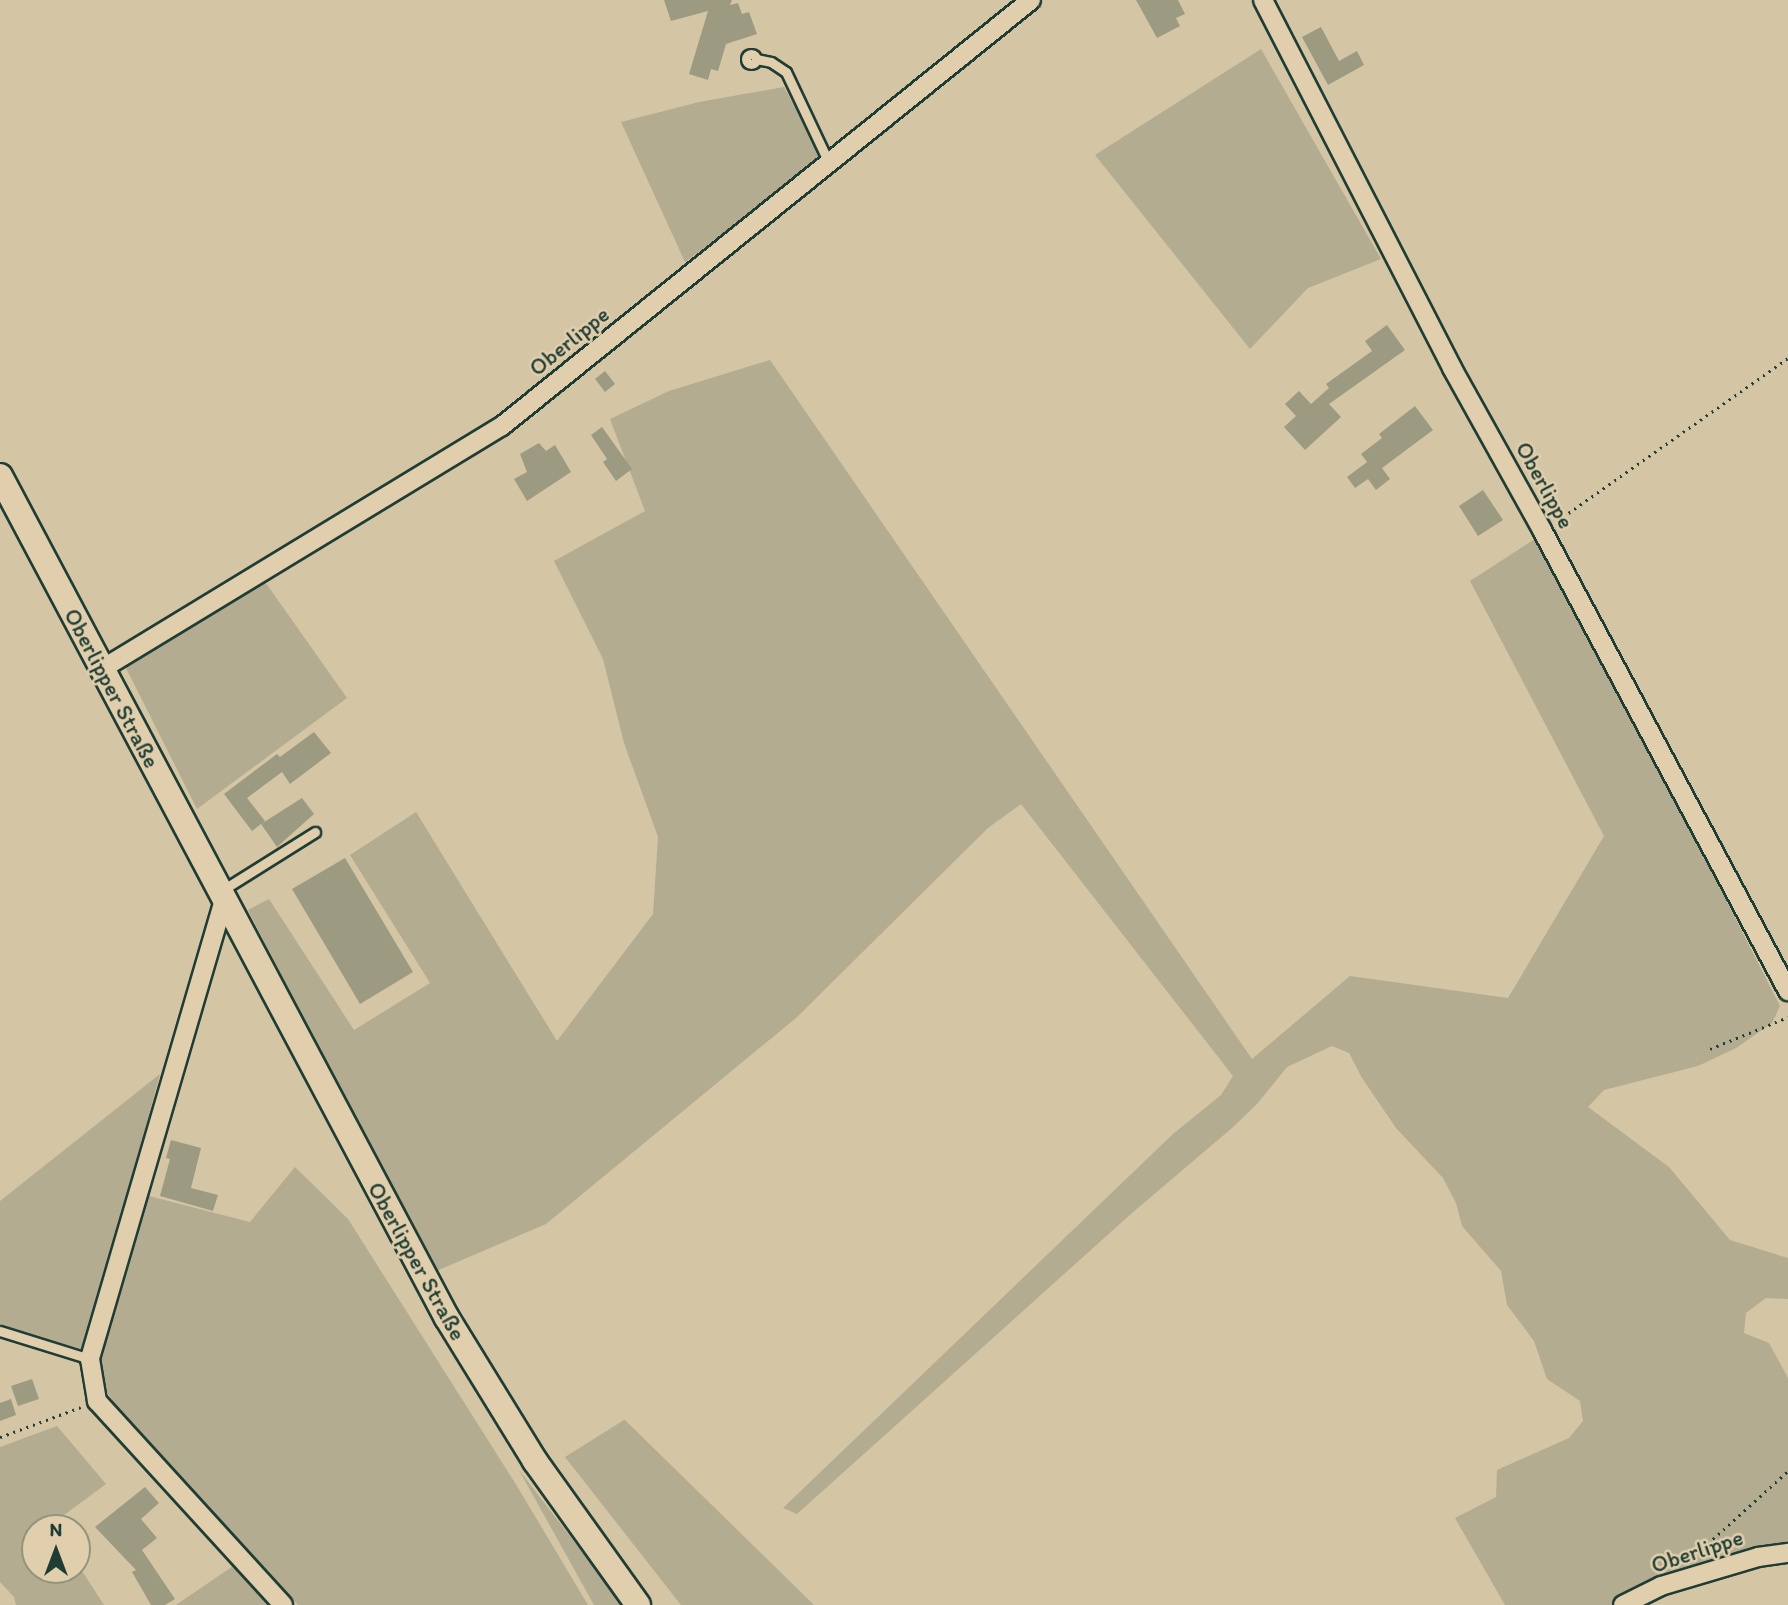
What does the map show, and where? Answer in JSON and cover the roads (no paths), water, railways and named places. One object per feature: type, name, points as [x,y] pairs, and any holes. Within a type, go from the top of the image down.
[{"type":"street","name":"Oberlippe","points":[[102,669],[502,426],[1031,0]]},
{"type":"street","name":"Oberlippe","points":[[1263,0],[1448,360],[1542,530],[1788,991]]},
{"type":"street","name":"Oberlipper Straße","points":[[0,476],[447,1318],[535,1461],[638,1605]]},
{"type":"street","points":[[222,896],[90,1359],[97,1401],[283,1605]]},
{"type":"street","name":"Oberlippe","points":[[1623,1605],[1661,1586],[1758,1557],[1788,1553]]},
{"type":"lane","points":[[755,59],[771,62],[786,72],[829,163]]},
{"type":"lane","points":[[222,896],[315,832]]},
{"type":"lane","points":[[0,1331],[90,1359]]}]
